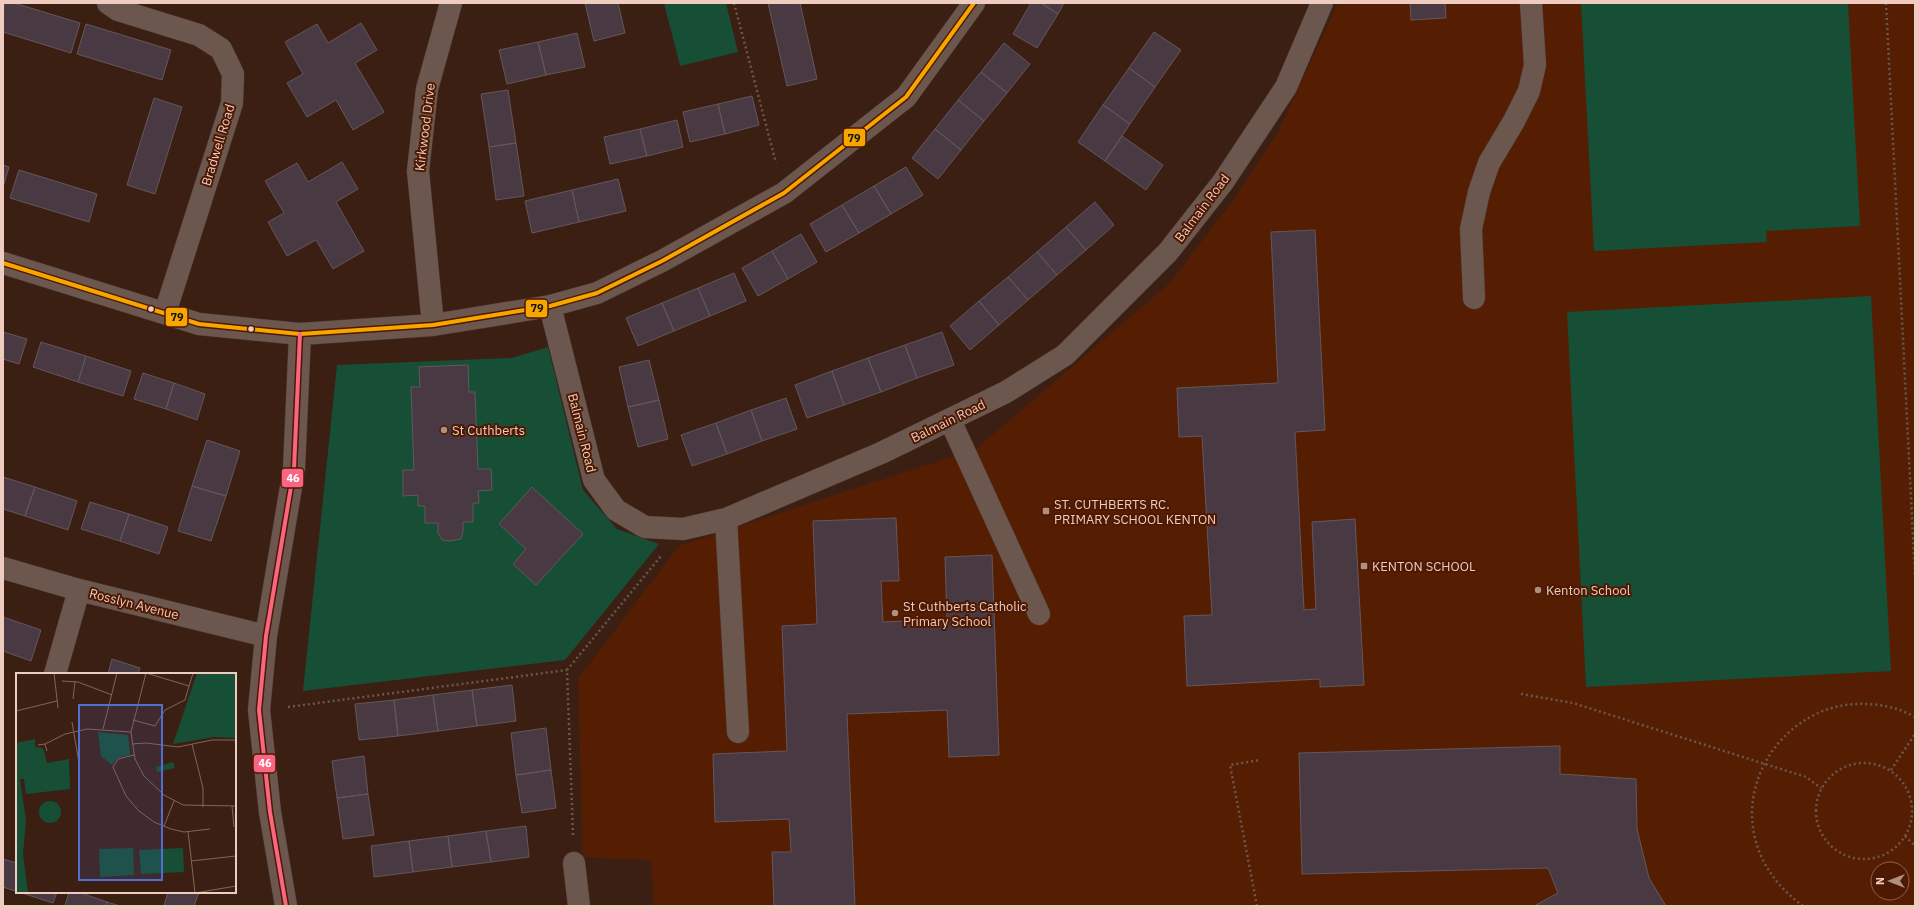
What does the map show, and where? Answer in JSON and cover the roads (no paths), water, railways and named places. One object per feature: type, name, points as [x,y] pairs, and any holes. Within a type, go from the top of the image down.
[{"type":"street","name":"Bradwell Road","points":[[108,3],[118,10],[199,35],[221,49],[233,74],[232,103],[164,313]]},
{"type":"street","name":"Kirkwood Drive","points":[[433,325],[418,171],[427,89],[451,3]]},
{"type":"street","points":[[3,263],[199,324],[300,334],[433,325],[550,306],[597,293],[662,261],[784,193],[906,97],[974,3]]},
{"type":"street","name":"Balmain Road","points":[[550,306],[594,480],[616,510],[645,527],[683,529],[726,518],[881,453],[950,420],[1006,392],[1065,355],[1168,252],[1223,182],[1286,87],[1322,3]]},
{"type":"street","points":[[1474,298],[1471,229],[1479,192],[1489,163],[1514,121],[1529,91],[1534,65],[1531,3]]},
{"type":"street","points":[[286,906],[270,812],[260,710],[266,636],[294,469],[300,334]]},
{"type":"street","points":[[950,420],[1039,614]]},
{"type":"street","points":[[726,518],[738,732]]},
{"type":"street","name":"Rosslyn Avenue","points":[[3,568],[79,590],[266,636]]},
{"type":"street","points":[[55,673],[79,590]]},
{"type":"street","points":[[574,863],[579,906]]},
{"type":"place","name":"St Cuthberts","points":[[444,430]]},
{"type":"place","name":"ST. CUTHBERTS RC. PRIMARY SCHOOL KENTON","points":[[1046,511]]},
{"type":"place","name":"KENTON SCHOOL","points":[[1364,566]]},
{"type":"place","name":"Kenton School","points":[[1538,590]]},
{"type":"place","name":"St Cuthberts Catholic Primary School","points":[[895,613]]}]
